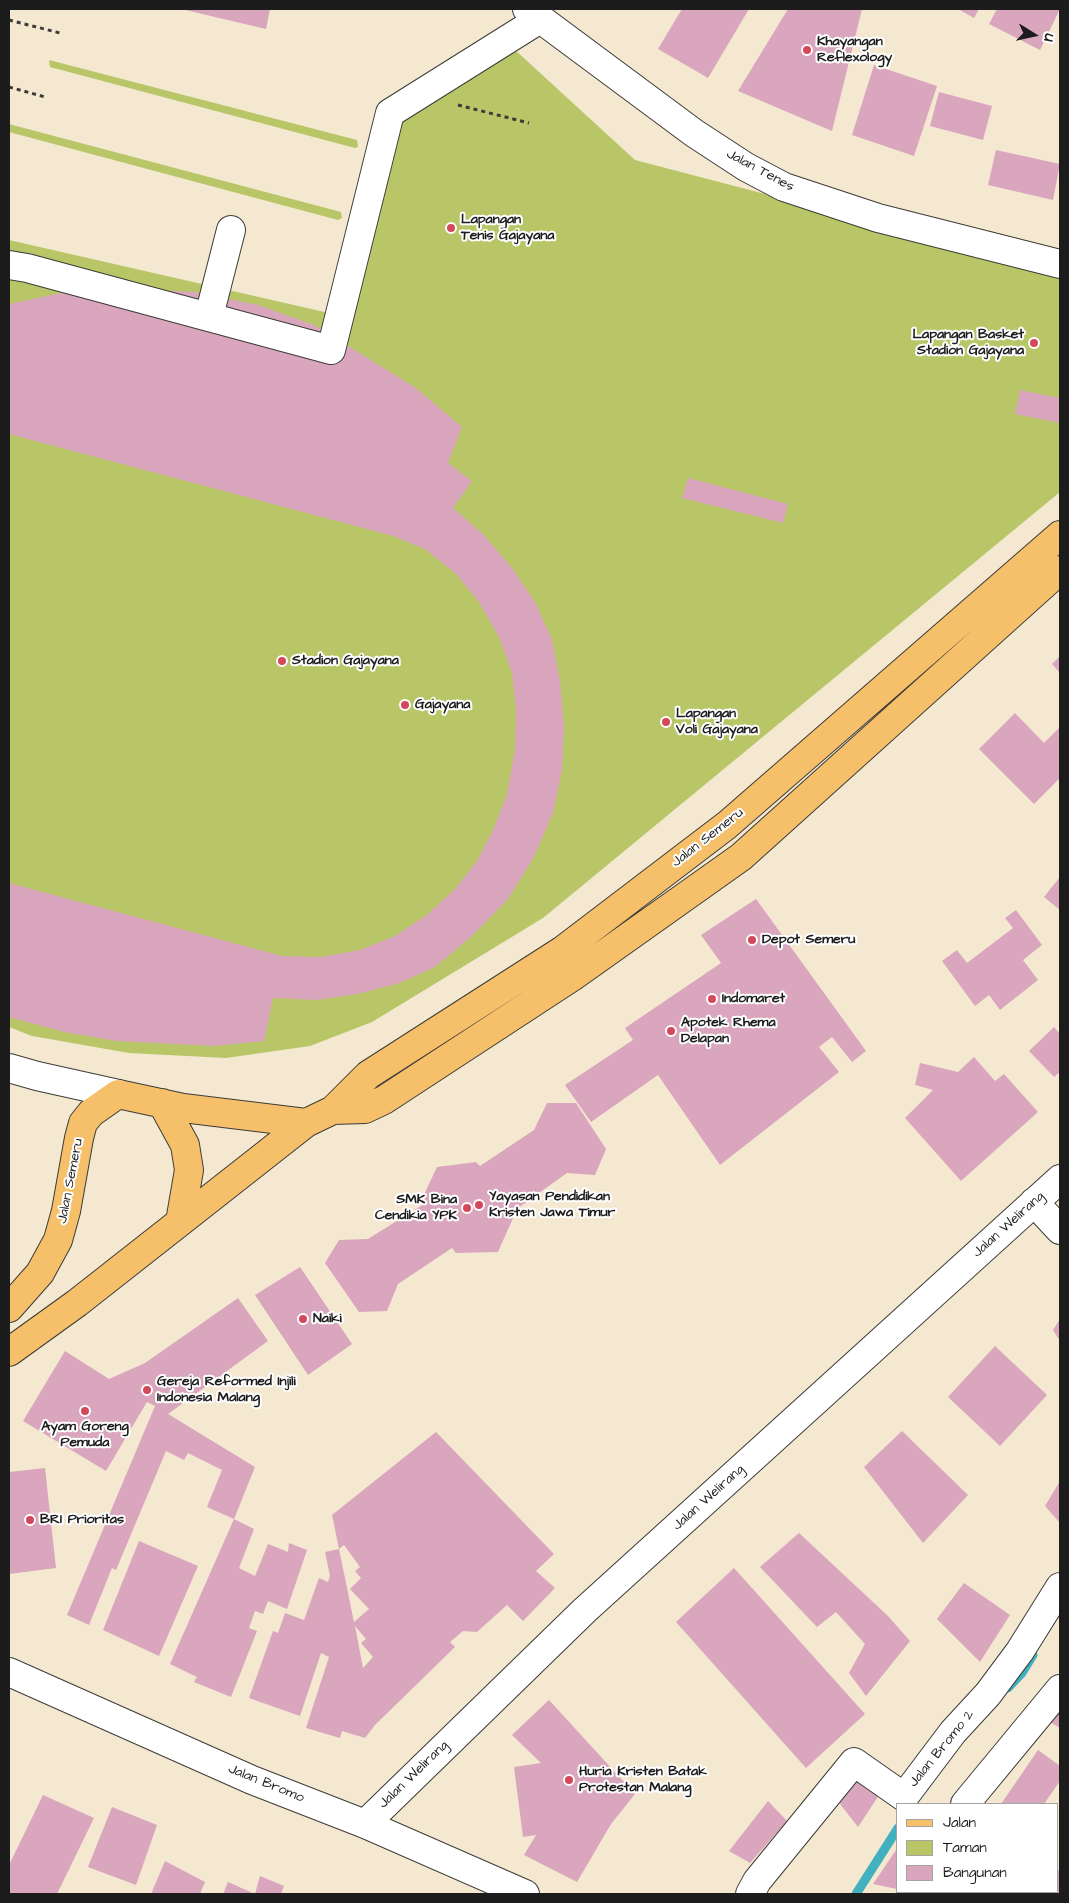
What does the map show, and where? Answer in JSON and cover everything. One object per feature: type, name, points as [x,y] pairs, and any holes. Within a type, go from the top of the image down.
[{"type":"main road","name":"Jalan Semeru","points":[[9,1352],[77,1303],[306,1123],[333,1110],[368,1076],[563,950],[727,825],[1060,535]]},
{"type":"main road","name":"Jalan Semeru","points":[[333,1110],[365,1109],[384,1100],[572,977],[741,857],[1060,570]]},
{"type":"main road","name":"Jalan Semeru","points":[[9,1308],[40,1273],[58,1240],[66,1210],[83,1123],[91,1113],[118,1094]]},
{"type":"main road","points":[[118,1094],[183,1108],[306,1123]]},
{"type":"main road","points":[[162,1103],[185,1144],[189,1170],[180,1222]]},
{"type":"street","points":[[9,265],[27,268],[209,316],[331,350],[390,113],[421,95],[534,14]]},
{"type":"street","name":"Jalan Tenes","points":[[534,14],[694,133],[746,167],[784,187],[878,218],[1060,264]]},
{"type":"street","points":[[209,316],[231,230]]},
{"type":"street","points":[[9,1068],[118,1094]]},
{"type":"street","name":"Jalan Welirang","points":[[365,1824],[585,1610],[1060,1179]]},
{"type":"street","points":[[1034,1202],[1060,1230]]},
{"type":"street","name":"Jalan Bromo 2","points":[[750,1894],[757,1881],[854,1762],[907,1800],[953,1732],[988,1694],[1020,1651],[1060,1587]]},
{"type":"street","name":"Jalan Bromo","points":[[9,1672],[252,1780],[365,1824],[525,1894]]},
{"type":"street","points":[[965,1803],[1060,1689]]},
{"type":"path","points":[[9,20],[60,33]]},
{"type":"path","points":[[9,87],[44,96]]},
{"type":"path","points":[[421,95],[529,123]]},
{"type":"green space","name":"Gajayana","points":[[514,49],[635,160],[1060,271],[1060,492],[543,918],[372,1022],[310,1046],[226,1058],[129,1053],[32,1036],[9,1027],[9,240],[342,316],[392,124]]},
{"type":"green space","points":[[49,60],[357,140],[358,147],[355,148],[50,67]]},
{"type":"green space","points":[[9,124],[341,212],[342,218],[338,220],[9,132]]},
{"type":"building","points":[[181,9],[270,9],[266,29]]},
{"type":"building","points":[[682,9],[749,9],[708,78],[658,49]]},
{"type":"building","name":"Khayangan Reflexology","points":[[788,9],[862,9],[832,131],[738,91]]},
{"type":"building","points":[[958,9],[979,9],[974,18]]},
{"type":"building","points":[[997,9],[1060,9],[1040,50],[989,24]]},
{"type":"building","points":[[874,65],[937,86],[914,156],[852,135]]},
{"type":"building","points":[[939,92],[992,106],[983,140],[930,126]]},
{"type":"building","points":[[996,150],[1060,164],[1053,200],[988,185]]},
{"type":"building","points":[[128,289],[195,292],[258,305],[314,325],[416,388],[462,427],[448,463],[472,481],[453,508],[484,535],[512,568],[535,602],[552,640],[560,681],[564,727],[562,770],[553,813],[534,857],[508,899],[473,935],[435,967],[397,984],[357,994],[317,1000],[273,998],[264,1041],[214,1046],[116,1041],[64,1032],[9,1017],[9,883],[282,956],[320,957],[360,950],[395,936],[428,914],[455,889],[477,861],[493,830],[507,794],[515,749],[516,710],[512,673],[499,637],[479,602],[456,574],[425,549],[393,536],[9,434],[9,304],[61,293]]},
{"type":"building","points":[[1020,390],[1060,398],[1060,423],[1015,414]]},
{"type":"building","points":[[688,478],[788,504],[783,523],[682,498]]},
{"type":"building","points":[[1060,656],[1060,673],[1052,664]]},
{"type":"building","points":[[1015,713],[1044,743],[1060,727],[1060,778],[1034,804],[979,749]]},
{"type":"building","points":[[1060,877],[1060,910],[1044,897]]},
{"type":"building","points":[[756,899],[866,1051],[852,1062],[832,1037],[819,1047],[839,1072],[720,1165],[658,1075],[591,1122],[565,1085],[633,1040],[625,1028],[721,963],[701,935]]},
{"type":"building","points":[[1016,910],[1042,945],[1023,960],[1038,980],[1000,1010],[989,995],[975,1006],[942,961],[957,950],[967,963],[1013,928],[1005,918]]},
{"type":"building","points":[[1054,1027],[1060,1034],[1060,1072],[1054,1077],[1029,1051]]},
{"type":"building","points":[[974,1057],[995,1081],[1004,1074],[1038,1112],[961,1181],[905,1118],[933,1090],[915,1085],[920,1063],[958,1072]]},
{"type":"building","name":"SMK Bina Cendikia YPK","points":[[547,1103],[576,1103],[606,1149],[595,1175],[567,1173],[511,1213],[513,1218],[498,1252],[456,1253],[452,1248],[398,1284],[387,1311],[359,1312],[325,1263],[339,1240],[368,1239],[424,1204],[421,1201],[437,1167],[476,1162],[480,1166],[534,1130]]},
{"type":"building","name":"Naiki","points":[[300,1267],[352,1344],[308,1375],[255,1295]]},
{"type":"building","points":[[238,1298],[268,1341],[168,1414],[255,1467],[234,1519],[207,1507],[222,1470],[188,1453],[184,1460],[166,1451],[116,1570],[112,1568],[89,1625],[67,1615],[155,1406],[147,1402],[106,1471],[23,1421],[65,1351],[109,1379],[145,1363]]},
{"type":"building","points":[[1060,1319],[1060,1341],[1053,1330]]},
{"type":"building","points":[[995,1346],[1047,1395],[1000,1446],[948,1397]]},
{"type":"building","points":[[902,1431],[968,1495],[923,1543],[864,1467]]},
{"type":"building","points":[[436,1432],[554,1554],[536,1571],[555,1588],[523,1621],[507,1605],[477,1632],[463,1631],[450,1642],[455,1647],[375,1725],[365,1738],[342,1731],[340,1738],[306,1728],[329,1657],[321,1653],[300,1716],[249,1698],[273,1631],[278,1633],[285,1613],[304,1620],[319,1578],[328,1582],[330,1576],[325,1552],[339,1549],[332,1515]],"holes":[[[344,1545],[360,1567],[355,1571],[361,1578],[350,1589],[369,1609],[354,1622],[339,1549]],[[355,1626],[366,1639],[361,1643],[373,1657],[363,1668]]]},
{"type":"building","name":"BRI Prioritas","points":[[45,1468],[56,1568],[9,1574],[9,1472]]},
{"type":"building","points":[[1060,1481],[1060,1523],[1045,1506]]},
{"type":"building","points":[[234,1519],[254,1529],[239,1568],[255,1576],[268,1544],[288,1552],[289,1543],[307,1550],[287,1609],[268,1601],[263,1614],[255,1611],[249,1628],[257,1631],[231,1697],[194,1682],[197,1677],[170,1664]]},
{"type":"building","points":[[799,1533],[888,1616],[910,1641],[866,1696],[849,1673],[865,1644],[836,1612],[817,1627],[760,1567]]},
{"type":"building","points":[[139,1541],[198,1566],[159,1656],[103,1630]]},
{"type":"building","points":[[734,1568],[865,1714],[806,1768],[676,1622]]},
{"type":"building","points":[[964,1583],[1010,1615],[980,1662],[937,1619]]},
{"type":"building","points":[[1060,1696],[1060,1728],[1045,1719]]},
{"type":"building","name":"Huria Kristen Batak Protestan Malang","points":[[549,1700],[635,1794],[611,1824],[577,1882],[524,1855],[536,1835],[523,1837],[514,1767],[541,1763],[512,1735]]},
{"type":"building","points":[[1038,1750],[1060,1766],[1060,1781],[1045,1803],[1002,1803]]},
{"type":"building","points":[[854,1772],[885,1786],[858,1827],[837,1800]]},
{"type":"building","points":[[43,1795],[94,1818],[57,1894],[9,1894],[9,1865]]},
{"type":"building","points":[[768,1801],[787,1821],[750,1863],[729,1851]]},
{"type":"building","points":[[112,1807],[157,1825],[136,1885],[88,1867]]},
{"type":"building","points":[[896,1850],[896,1889],[873,1884]]},
{"type":"building","points":[[165,1861],[205,1882],[200,1894],[151,1894]]},
{"type":"building","points":[[1060,1872],[1060,1894],[1037,1894],[1059,1893]]},
{"type":"building","points":[[260,1876],[284,1886],[281,1894],[255,1894]]},
{"type":"building","points":[[228,1882],[255,1894],[223,1894]]},
{"type":"building","points":[[924,1893],[965,1893],[964,1894]]},
{"type":"waterway","points":[[1008,1688],[1022,1673],[1033,1655]]},
{"type":"waterway","points":[[856,1894],[896,1831]]},
{"type":"place","name":"Khayangan Reflexology","points":[[807,50]]},
{"type":"place","name":"Lapangan Tenis Gajayana","points":[[451,228]]},
{"type":"place","name":"Lapangan Basket Stadion Gajayana","points":[[1034,343]]},
{"type":"place","name":"Stadion Gajayana","points":[[282,661]]},
{"type":"place","name":"Gajayana","points":[[405,705]]},
{"type":"place","name":"Lapangan Voli Gajayana","points":[[666,722]]},
{"type":"place","name":"Depot Semeru","points":[[752,940]]},
{"type":"place","name":"Indomaret","points":[[712,999]]},
{"type":"place","name":"Apotek Rhema Delapan","points":[[671,1031]]},
{"type":"place","name":"Yayasan Pendidikan Kristen Jawa Timur","points":[[479,1205]]},
{"type":"place","name":"SMK Bina Cendikia YPK","points":[[467,1208]]},
{"type":"place","name":"Naiki","points":[[303,1319]]},
{"type":"place","name":"Gereja Reformed Injili Indonesia Malang","points":[[147,1390]]},
{"type":"place","name":"Ayam Goreng Pemuda","points":[[85,1411]]},
{"type":"place","name":"BRI Prioritas","points":[[30,1520]]},
{"type":"place","name":"Huria Kristen Batak Protestan Malang","points":[[569,1780]]}]
